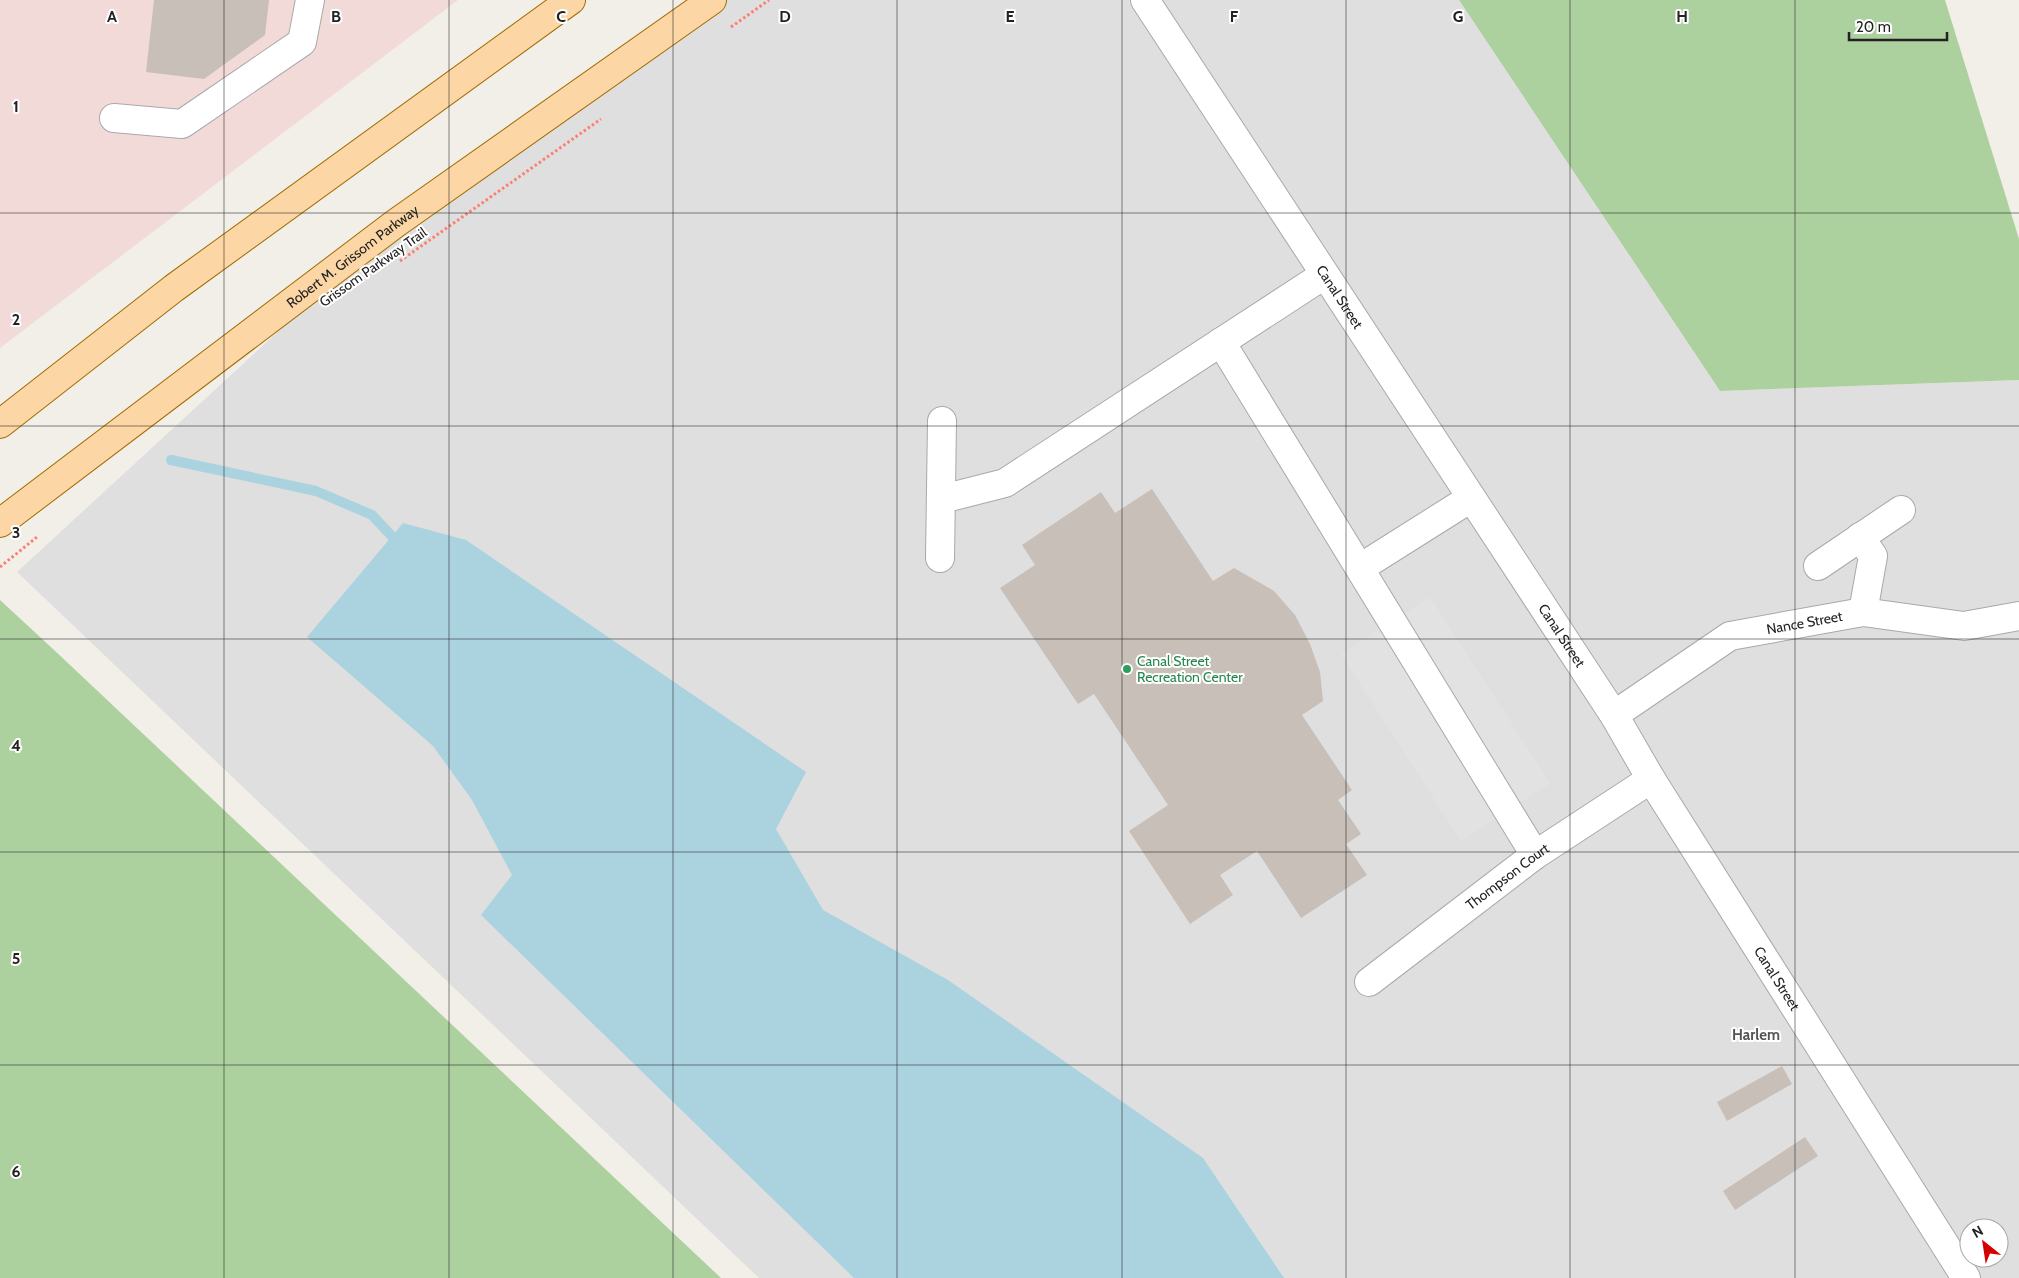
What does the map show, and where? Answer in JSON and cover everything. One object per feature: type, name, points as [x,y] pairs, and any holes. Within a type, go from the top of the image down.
[{"type":"main road","name":"Robert M. Grissom Parkway","points":[[0,523],[396,223],[712,0]]},
{"type":"main road","points":[[0,424],[174,288],[564,2]]},
{"type":"street","points":[[114,118],[182,124],[302,42],[310,0]]},
{"type":"street","name":"Canal Street","points":[[1145,0],[1614,715],[1651,779],[1966,1278]]},
{"type":"street","points":[[942,499],[1005,483],[1324,274]]},
{"type":"street","points":[[1221,342],[1535,855]]},
{"type":"street","points":[[940,558],[942,421]]},
{"type":"street","points":[[1360,568],[1471,498]]},
{"type":"street","points":[[1818,566],[1901,510]]},
{"type":"street","points":[[1860,537],[1873,556],[1863,612]]},
{"type":"street","name":"Nance Street","points":[[1614,715],[1730,636],[1863,612],[1964,626],[2019,616]]},
{"type":"street","name":"Thompson Court","points":[[1369,982],[1535,855],[1651,779]]},
{"type":"path","points":[[728,29],[769,0]]},
{"type":"path","name":"Grissom Parkway Trail","points":[[395,265],[606,115]]},
{"type":"path","points":[[0,567],[43,531]]},
{"type":"shaded area","points":[[0,0],[458,0],[0,348]]},
{"type":"shaded area","points":[[712,0],[1459,0],[1720,391],[2019,380],[2019,1278],[759,1278],[17,572],[396,223]]},
{"type":"shaded area","points":[[1430,597],[1550,783],[1461,841],[1341,654]]},
{"type":"green space","points":[[1459,0],[1945,0],[2019,239],[2019,380],[1720,391]]},
{"type":"green space","points":[[0,600],[53,649],[721,1278],[0,1278]]},
{"type":"water","points":[[403,523],[466,540],[806,772],[776,829],[823,910],[948,980],[1203,1158],[1284,1278],[854,1278],[481,915],[512,875],[472,800],[433,746],[307,637]]},
{"type":"building","points":[[154,0],[269,0],[265,35],[204,79],[146,72]]},
{"type":"building","points":[[1152,489],[1213,581],[1234,568],[1274,591],[1295,615],[1310,644],[1320,672],[1323,701],[1302,715],[1352,790],[1338,800],[1361,834],[1346,844],[1367,875],[1301,918],[1257,851],[1220,875],[1233,895],[1190,924],[1129,831],[1168,805],[1094,694],[1078,704],[1000,588],[1035,565],[1022,545],[1101,492],[1115,513]]},
{"type":"building","points":[[1782,1066],[1792,1084],[1727,1121],[1717,1102]]},
{"type":"building","points":[[1805,1137],[1818,1156],[1735,1210],[1723,1191]]},
{"type":"waterway","points":[[171,460],[316,491],[372,515],[401,546]]},
{"type":"place","name":"Canal Street Recreation Center","points":[[1127,669]]},
{"type":"district","name":"Harlem","points":[[1756,1035]]}]
